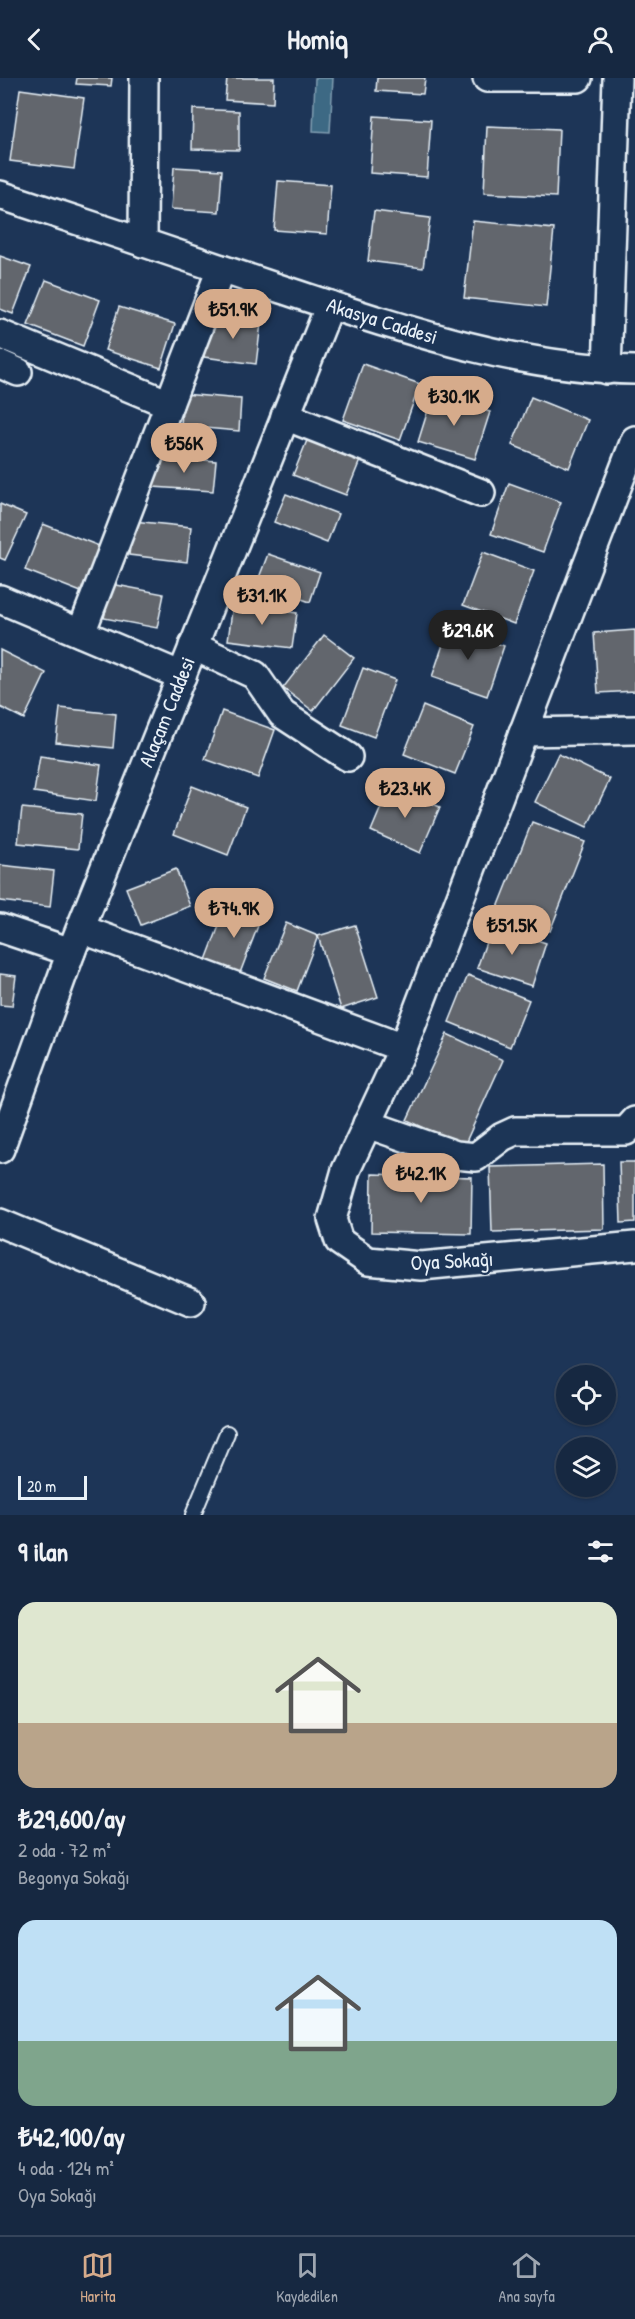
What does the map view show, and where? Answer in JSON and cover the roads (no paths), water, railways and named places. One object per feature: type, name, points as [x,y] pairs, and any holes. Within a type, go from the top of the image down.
[{"type":"street","points":[[143,243],[144,78]]},
{"type":"street","points":[[487,78],[578,78]]},
{"type":"street","points":[[607,370],[625,144],[617,78]]},
{"type":"street","name":"Akasya Caddesi","points":[[0,195],[330,305],[488,353],[592,369],[635,370]]},
{"type":"street","points":[[81,633],[221,269]]},
{"type":"street","name":"Alaçam Caddesi","points":[[0,1149],[76,941],[330,305]]},
{"type":"street","points":[[0,334],[169,404]]},
{"type":"street","points":[[285,416],[481,493]]},
{"type":"street","name":"Oya Sokağı","points":[[635,440],[403,1048],[346,1170],[332,1220],[339,1241],[368,1261],[421,1266],[635,1246]]},
{"type":"street","points":[[0,599],[182,676]]},
{"type":"street","points":[[193,646],[255,675],[282,714],[348,757]]},
{"type":"street","points":[[524,732],[635,730]]},
{"type":"street","points":[[0,928],[76,941],[403,1048]]},
{"type":"street","points":[[367,1124],[456,1155],[477,1157],[502,1137],[515,1131],[626,1131],[635,1121]]},
{"type":"street","points":[[0,1223],[191,1302]]},
{"type":"lane","points":[[193,1515],[227,1433]]},
{"type":"water","points":[[315,78],[333,78],[330,132],[313,131]]}]
